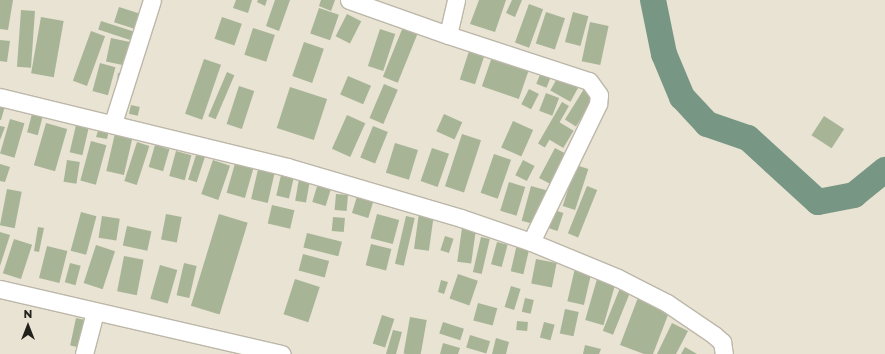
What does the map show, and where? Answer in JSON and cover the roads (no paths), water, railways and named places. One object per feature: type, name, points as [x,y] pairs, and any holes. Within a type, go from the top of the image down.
[{"type":"street","points":[[113,123],[152,0]]},
{"type":"street","points":[[349,0],[448,35],[589,81],[599,95],[598,104],[531,242]]},
{"type":"street","points":[[448,35],[456,0]]},
{"type":"street","points":[[0,97],[113,123],[287,167],[460,218],[531,242],[618,278],[667,303],[722,342],[724,354]]},
{"type":"street","points":[[0,289],[257,351],[282,354]]},
{"type":"street","points":[[84,354],[95,312]]},
{"type":"waterway","points":[[653,0],[664,54],[682,97],[707,124],[748,138],[818,202],[854,195],[885,170]]}]
